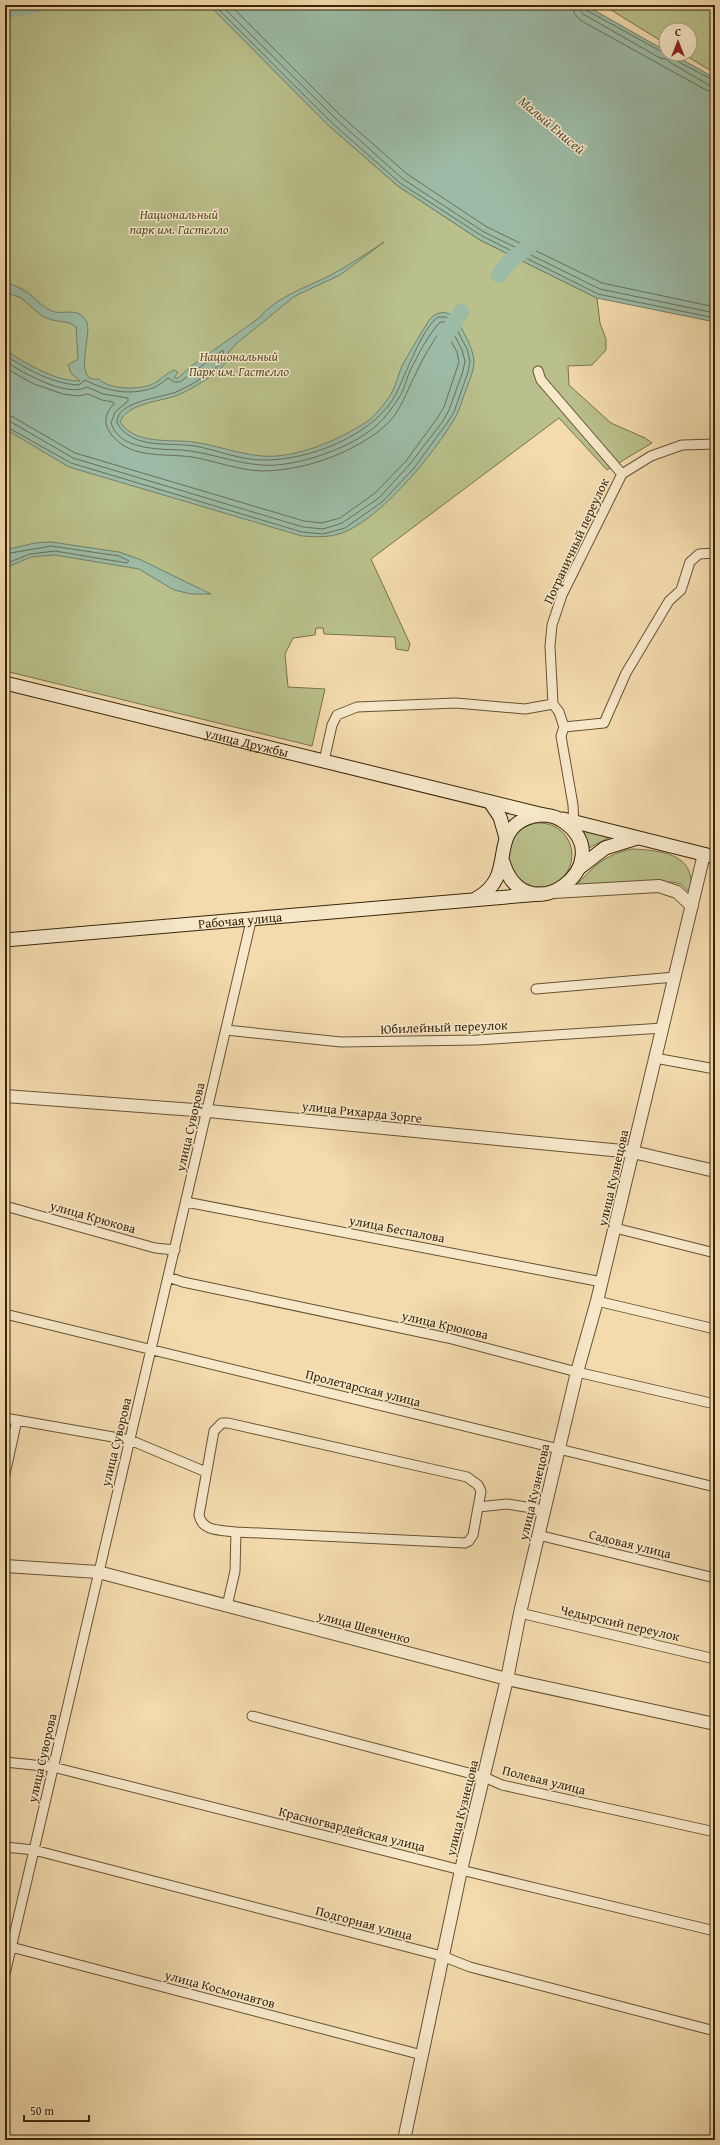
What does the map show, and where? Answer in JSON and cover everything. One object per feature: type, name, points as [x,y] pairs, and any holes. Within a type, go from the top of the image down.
[{"type":"main road","name":"улица Дружбы","points":[[5,683],[549,816]]},
{"type":"main road","points":[[490,802],[500,817],[506,838]]},
{"type":"main road","points":[[638,837],[605,848],[579,868],[569,883],[547,893],[528,892],[516,885],[508,875],[503,862],[502,849],[512,828],[521,821],[532,816],[549,816],[575,828],[638,837],[710,855]]},
{"type":"main road","points":[[575,828],[581,852],[579,868]]},
{"type":"main road","points":[[476,899],[491,888],[500,872],[503,862]]},
{"type":"main road","name":"Рабочая улица","points":[[5,940],[252,917],[547,893]]},
{"type":"street","points":[[538,371],[541,380],[622,474]]},
{"type":"street","name":"Пограничный переулок","points":[[564,727],[559,712],[553,704],[550,646],[552,625],[557,608],[593,529],[622,474],[651,456],[682,445],[715,444]]},
{"type":"street","points":[[575,828],[573,805],[561,736],[564,727],[604,723],[626,673],[669,601],[681,590],[690,562],[699,554],[715,553]]},
{"type":"street","points":[[324,761],[332,725],[337,715],[346,710],[357,707],[456,703],[525,709],[553,704]]},
{"type":"street","name":"улица Кузнецова","points":[[404,2140],[461,1870],[507,1679],[520,1613],[576,1372],[602,1282],[692,906],[710,855]]},
{"type":"street","points":[[547,893],[659,886],[677,892],[692,906]]},
{"type":"street","name":"улица Суворова","points":[[5,1974],[98,1572],[208,1111],[252,917]]},
{"type":"street","points":[[536,989],[675,977]]},
{"type":"street","name":"Юбилейный переулок","points":[[226,1030],[341,1042],[478,1040],[662,1028]]},
{"type":"street","points":[[655,1058],[715,1069]]},
{"type":"street","name":"улица Рихарда Зорге","points":[[5,1096],[208,1111],[633,1152],[715,1171]]},
{"type":"street","name":"улица Беспалова","points":[[186,1202],[602,1282]]},
{"type":"street","name":"улица Крюкова","points":[[5,1206],[155,1248],[175,1250]]},
{"type":"street","points":[[615,1228],[715,1253]]},
{"type":"street","name":"улица Крюкова","points":[[168,1277],[183,1282],[448,1338],[576,1372],[657,1389],[715,1404]]},
{"type":"street","points":[[597,1301],[715,1329]]},
{"type":"street","name":"Пролетарская улица","points":[[5,1314],[151,1351],[715,1487]]},
{"type":"street","points":[[5,1418],[130,1440],[206,1472]]},
{"type":"street","points":[[5,1474],[17,1420]]},
{"type":"street","points":[[222,1423],[228,1423],[467,1477],[478,1485],[481,1491],[478,1507],[473,1536],[465,1543],[236,1532],[210,1529],[204,1526],[200,1521],[199,1515],[214,1431],[222,1423]]},
{"type":"street","points":[[478,1507],[507,1504],[544,1510]]},
{"type":"street","points":[[227,1606],[235,1571],[236,1532]]},
{"type":"street","name":"Садовая улица","points":[[538,1535],[715,1578]]},
{"type":"street","name":"улица Шевченко","points":[[5,1566],[98,1572],[507,1679],[715,1724]]},
{"type":"street","name":"Чедырский переулок","points":[[520,1613],[715,1659]]},
{"type":"street","name":"Полевая улица","points":[[252,1716],[484,1777],[502,1784],[715,1832]]},
{"type":"street","name":"Красногвардейская улица","points":[[5,1762],[53,1767],[461,1870],[715,1931]]},
{"type":"street","name":"Подгорная улица","points":[[5,1846],[34,1850],[442,1956],[470,1967],[715,2031]]},
{"type":"street","name":"улица Космонавтов","points":[[11,1947],[422,2055]]},
{"type":"green space","name":"Национальный Парк им. Гастелло","points":[[5,5],[209,5],[328,125],[398,186],[480,240],[597,298],[600,323],[606,339],[606,350],[592,365],[568,366],[569,385],[611,423],[645,438],[652,443],[607,470],[559,418],[371,559],[410,644],[408,651],[396,649],[395,637],[324,634],[323,628],[316,628],[315,635],[293,638],[285,654],[288,687],[325,689],[312,746],[5,671]]},
{"type":"green space","points":[[603,5],[715,5],[715,73],[696,62],[698,62],[698,22],[658,22],[658,39]]},
{"type":"green space","points":[[540,823],[552,825],[563,832],[570,843],[572,855],[570,867],[563,878],[552,885],[540,887],[528,885],[517,878],[510,867],[508,855],[510,843],[517,832],[528,825]]},
{"type":"green space","points":[[583,829],[610,837],[587,849]]},
{"type":"green space","points":[[632,849],[656,851],[679,859],[685,864],[689,871],[693,896],[681,884],[672,882],[575,887],[587,873],[600,862],[615,854]]},
{"type":"water","name":"Малый Енисей","points":[[209,5],[585,5],[658,46],[658,62],[686,62],[715,78],[715,322],[597,298],[480,240],[398,186],[328,125]]},
{"type":"water","points":[[384,242],[340,275],[295,296],[237,343],[228,353],[228,359],[226,362],[210,377],[181,394],[136,407],[124,416],[120,422],[126,429],[134,434],[153,440],[193,442],[262,456],[275,456],[304,451],[332,441],[369,420],[391,394],[402,366],[430,319],[438,313],[450,314],[456,320],[466,337],[472,351],[474,361],[472,374],[458,413],[447,431],[408,481],[377,511],[347,531],[330,536],[302,536],[69,467],[5,429],[5,350],[41,371],[60,378],[80,381],[71,373],[68,365],[78,359],[76,327],[70,323],[52,320],[42,316],[21,298],[5,292],[5,281],[27,292],[51,311],[73,312],[81,315],[87,323],[88,329],[85,357],[86,374],[91,379],[99,379],[110,385],[133,388],[153,384],[174,370],[178,372],[174,378],[178,378],[190,367],[259,318],[274,304],[329,276]]},
{"type":"water","points":[[51,542],[119,552],[139,559],[211,594],[191,594],[174,590],[139,569],[55,555],[31,557],[5,568],[5,550],[35,543]]},
{"type":"waterway","points":[[5,11],[35,5]]},
{"type":"waterway","points":[[499,275],[510,261],[531,245]]},
{"type":"waterway","points":[[445,337],[461,312]]},
{"type":"park label","name":"Национальный парк им. Гастелло","points":[[179,222]]}]
